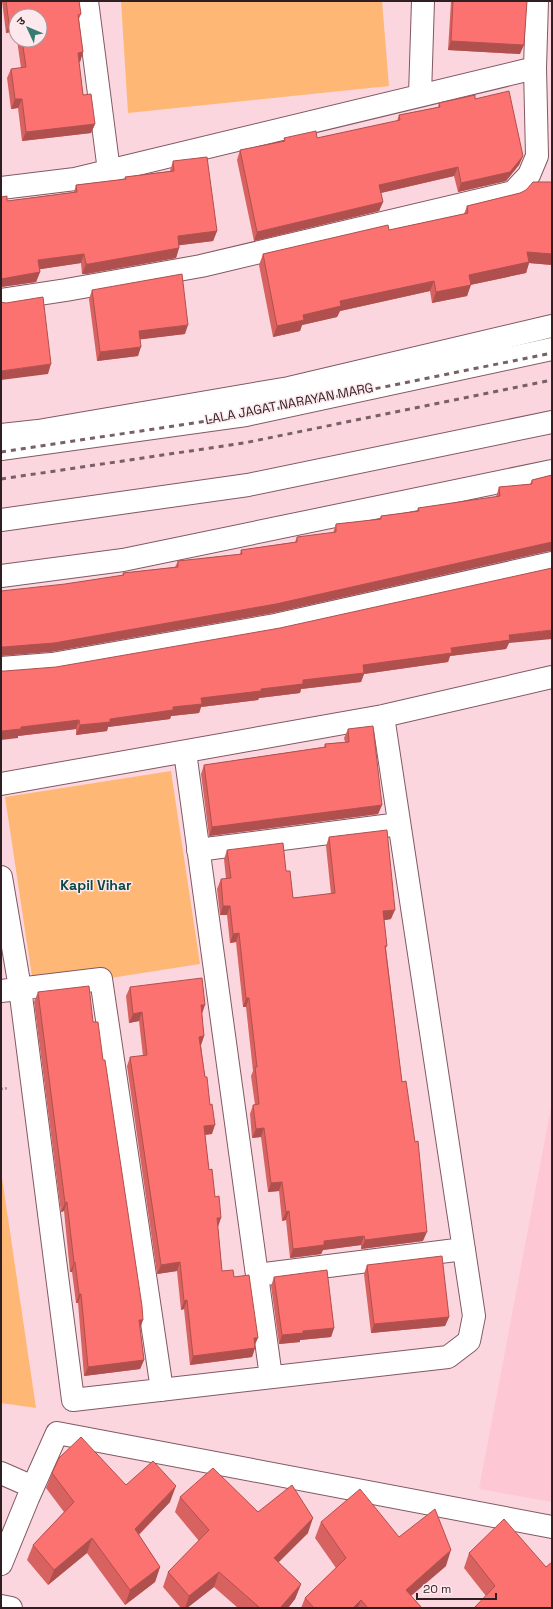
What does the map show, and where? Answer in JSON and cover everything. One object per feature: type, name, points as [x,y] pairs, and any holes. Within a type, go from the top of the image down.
[{"type":"street","points":[[87,1],[109,171]]},
{"type":"street","points":[[420,95],[423,1]]},
{"type":"street","points":[[1,300],[201,266],[513,192],[529,175],[538,156],[535,68],[537,1]]},
{"type":"street","points":[[1,188],[75,179],[535,68]]},
{"type":"street","points":[[1,435],[38,431],[288,388],[552,326]]},
{"type":"street","name":"LALA JAGAT NARAYAN MARG","points":[[1,449],[246,415],[552,349]]},
{"type":"street","points":[[1,520],[248,486],[552,422]]},
{"type":"street","points":[[1,576],[124,560],[552,471]]},
{"type":"street","points":[[1,668],[52,664],[275,625],[552,563]]},
{"type":"street","points":[[1,784],[383,716],[552,677]]},
{"type":"street","points":[[1,876],[11,990],[72,1400],[448,1357],[469,1341],[474,1316],[383,716]]},
{"type":"street","points":[[185,752],[271,1377]]},
{"type":"street","points":[[198,850],[399,824]]},
{"type":"street","points":[[11,990],[101,979],[162,1390]]},
{"type":"street","points":[[256,1275],[464,1249]]},
{"type":"street","points":[[1,1564],[57,1433],[552,1527]]},
{"type":"street","points":[[1,1473],[33,1487]]},
{"type":"street","points":[[1,1606],[11,1608]]},
{"type":"shaded area","points":[[121,1],[382,1],[389,86],[128,113]]},
{"type":"shaded area","points":[[171,771],[200,964],[34,990],[5,797]]},
{"type":"shaded area","points":[[552,1102],[552,1502],[479,1489]]},
{"type":"shaded area","points":[[1,1171],[36,1408],[1,1403]]},
{"type":"building","points":[[6,1],[79,1],[81,14],[78,15],[83,52],[78,53],[83,95],[91,94],[95,124],[26,132],[22,99],[15,99],[11,69],[26,67],[23,48],[48,48],[48,8],[8,8],[8,16]]},
{"type":"building","points":[[453,1],[527,1],[524,45],[451,41]]},
{"type":"building","points":[[509,91],[523,156],[510,172],[461,183],[458,167],[379,185],[383,202],[257,232],[240,150],[285,141],[284,138],[316,131],[317,138],[400,120],[399,115],[440,107],[439,103],[475,95],[475,99]]},
{"type":"building","points":[[207,157],[217,231],[178,236],[179,248],[89,264],[86,264],[84,254],[38,260],[40,272],[1,279],[1,197],[7,196],[7,201],[77,192],[76,185],[174,171],[173,161]]},
{"type":"building","points":[[533,182],[552,182],[552,254],[527,252],[529,262],[469,275],[471,285],[436,292],[434,281],[340,301],[341,306],[303,315],[304,320],[277,326],[263,254],[388,225],[389,230],[468,213],[467,206],[520,193],[526,190]]},
{"type":"building","points":[[182,274],[188,325],[139,331],[141,347],[100,352],[92,290]]},
{"type":"building","points":[[43,297],[51,364],[1,371],[1,302],[6,303]]},
{"type":"building","points":[[552,475],[552,542],[276,604],[54,643],[1,647],[1,591],[65,584],[124,575],[123,573],[178,567],[178,561],[242,554],[241,550],[297,542],[297,537],[336,532],[336,524],[381,519],[381,516],[419,511],[418,508],[500,496],[499,487],[532,484],[532,480]]},
{"type":"building","points":[[552,568],[552,630],[509,635],[510,640],[451,648],[452,653],[363,665],[364,673],[303,680],[303,684],[261,689],[261,691],[201,698],[202,704],[173,707],[173,710],[110,719],[110,722],[80,725],[79,720],[1,731],[1,671],[56,667],[280,628]]},
{"type":"building","points":[[373,726],[382,805],[212,827],[204,765],[326,747],[325,744],[349,742],[348,729]]},
{"type":"building","points":[[387,830],[395,910],[383,911],[387,946],[385,946],[402,1082],[406,1081],[415,1142],[418,1141],[427,1232],[365,1240],[364,1236],[324,1241],[324,1245],[293,1249],[289,1211],[286,1212],[282,1182],[271,1183],[264,1128],[256,1129],[253,1105],[259,1104],[255,1067],[257,1067],[249,998],[246,998],[239,933],[233,934],[230,906],[223,906],[221,879],[231,878],[227,850],[283,843],[286,871],[290,871],[293,898],[335,893],[329,837]]},
{"type":"building","points":[[202,978],[205,1005],[201,1005],[204,1036],[199,1037],[205,1077],[207,1077],[210,1105],[212,1104],[215,1125],[204,1126],[209,1170],[212,1169],[215,1197],[219,1196],[221,1218],[217,1218],[222,1271],[233,1270],[234,1277],[249,1275],[258,1338],[254,1338],[255,1348],[193,1356],[187,1300],[184,1301],[180,1262],[161,1265],[130,1057],[147,1055],[142,1012],[133,1014],[130,987]]},
{"type":"building","points":[[89,986],[93,1022],[98,1022],[103,1060],[105,1060],[142,1306],[143,1320],[139,1320],[144,1360],[88,1367],[81,1294],[79,1294],[75,1262],[74,1263],[67,1202],[65,1203],[38,992]]},
{"type":"building","points":[[442,1256],[449,1317],[374,1324],[367,1265]]},
{"type":"building","points":[[327,1270],[334,1328],[282,1335],[274,1277]]},
{"type":"building","points":[[81,1437],[126,1485],[153,1461],[176,1486],[135,1529],[160,1567],[130,1590],[92,1538],[54,1570],[33,1545],[74,1502],[52,1473],[59,1458]]},
{"type":"building","points":[[213,1468],[258,1512],[292,1485],[313,1518],[274,1558],[301,1584],[280,1608],[260,1608],[219,1572],[189,1596],[168,1572],[209,1530],[180,1497]]},
{"type":"building","points":[[360,1489],[399,1537],[435,1509],[451,1550],[406,1590],[422,1608],[368,1608],[361,1600],[353,1608],[314,1608],[305,1598],[346,1558],[321,1522]]},
{"type":"building","points":[[504,1519],[546,1567],[552,1562],[552,1608],[474,1608],[495,1586],[469,1553]]},
{"type":"railway","points":[[1,452],[240,416],[552,353]]},
{"type":"railway","points":[[1,479],[244,443],[552,380]]},
{"type":"district","name":"Kapil Vihar","points":[[96,885]]}]
